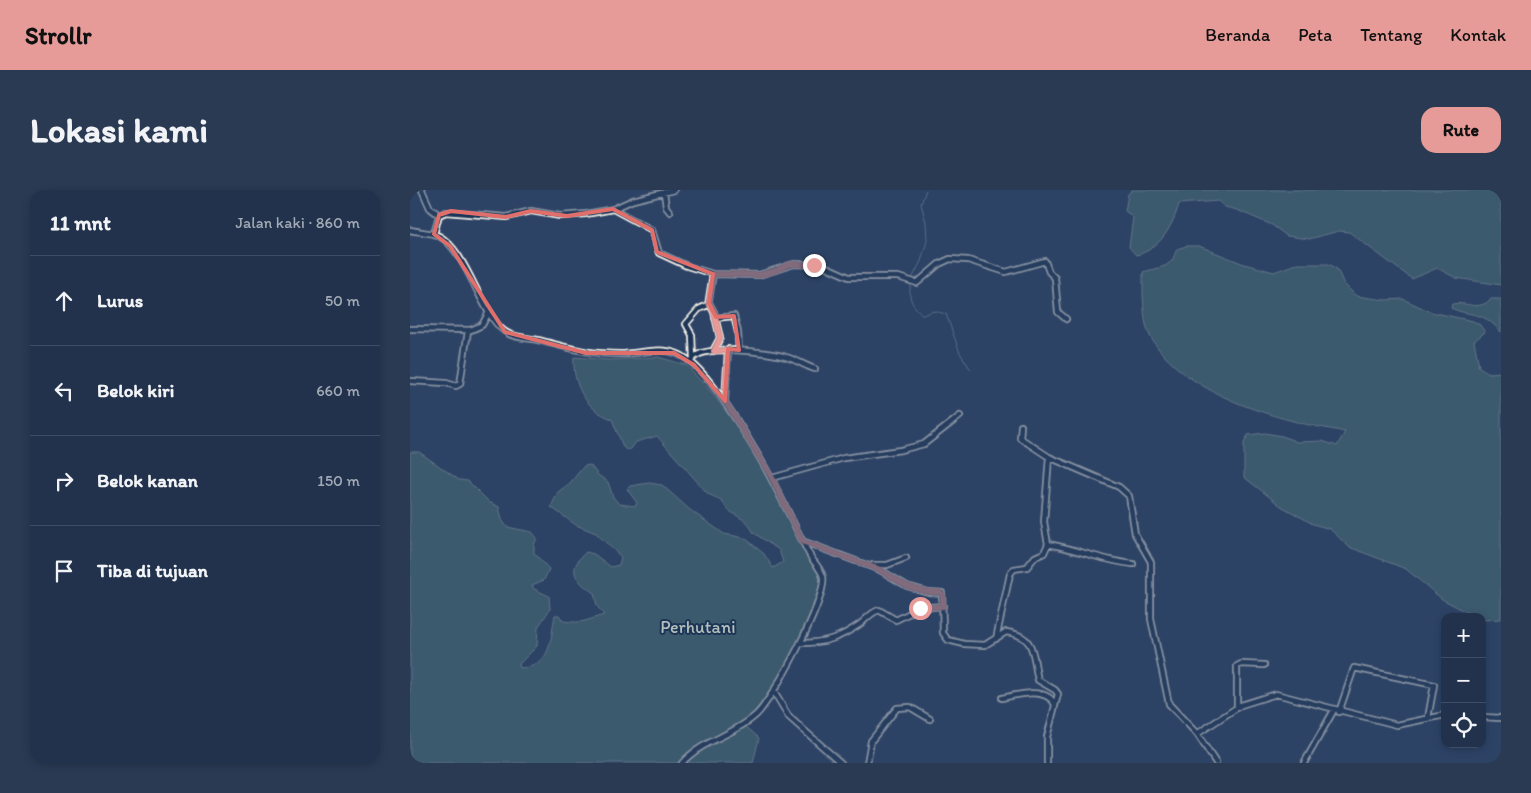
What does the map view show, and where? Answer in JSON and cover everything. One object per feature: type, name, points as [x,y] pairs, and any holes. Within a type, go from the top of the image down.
[{"type":"street","points":[[422,190],[430,208],[439,215]]},
{"type":"street","points":[[439,215],[451,211],[511,216],[531,211],[567,216],[613,209],[633,200],[674,190]]},
{"type":"street","points":[[664,192],[666,207],[670,212]]},
{"type":"street","points":[[613,209],[652,230],[656,249],[662,255],[713,274],[759,275],[794,264],[822,265],[849,277],[898,277],[914,283],[920,282],[939,264],[950,259],[968,260],[1006,272],[1045,261],[1049,272],[1055,278],[1058,312],[1066,319]]},
{"type":"street","points":[[434,234],[439,215]]},
{"type":"street","points":[[410,230],[434,234],[450,246],[501,328],[514,336],[586,354],[667,351],[681,355],[692,364],[725,401],[772,478],[802,541],[822,574],[823,583],[801,644],[774,692],[761,710],[747,722],[695,750],[682,763]]},
{"type":"street","points":[[713,274],[709,303],[720,338],[714,351]]},
{"type":"street","points":[[692,364],[692,335],[686,324],[697,311],[709,303]]},
{"type":"street","points":[[410,330],[468,331],[482,325],[490,312]]},
{"type":"street","points":[[715,318],[734,316],[738,332],[739,350]]},
{"type":"street","points":[[410,381],[446,383],[456,386],[460,384],[468,331]]},
{"type":"street","points":[[725,401],[728,350]]},
{"type":"street","points":[[692,358],[714,351],[739,350],[788,358],[815,369]]},
{"type":"street","points":[[772,478],[844,458],[901,450],[924,444],[960,416]]},
{"type":"street","points":[[1021,426],[1020,438],[1048,457],[1119,488],[1129,496],[1134,534],[1151,562],[1152,626],[1169,704],[1197,734],[1216,763]]},
{"type":"street","points":[[996,639],[1010,574],[1014,569],[1027,567],[1035,557],[1044,553],[1048,544],[1044,522],[1048,457]]},
{"type":"street","points":[[802,541],[869,566],[907,586],[928,592],[942,593],[943,633],[948,640],[978,645],[988,644],[1008,632],[1022,635],[1028,640],[1038,680],[1057,691],[1047,737],[1047,763]]},
{"type":"street","points":[[1048,544],[1072,548],[1113,562],[1133,564]]},
{"type":"street","points":[[869,566],[887,564],[906,558]]},
{"type":"street","points":[[801,644],[828,642],[843,635],[871,613],[879,610],[896,620],[920,608],[943,606]]},
{"type":"street","points":[[1237,707],[1237,666],[1241,664],[1264,666]]},
{"type":"street","points":[[1304,763],[1337,711],[1354,668],[1434,685],[1428,718]]},
{"type":"street","points":[[774,692],[789,717],[841,763]]},
{"type":"street","points":[[1002,698],[1032,692],[1051,699],[1055,706]]},
{"type":"street","points":[[1197,734],[1237,707],[1271,695],[1280,694],[1337,711],[1398,725],[1441,716]]},
{"type":"street","points":[[866,763],[871,741],[897,708],[910,707],[930,719]]},
{"type":"street","points":[[1486,717],[1501,718]]},
{"type":"highlighted area","points":[[613,209],[652,230],[657,252],[713,274],[709,303],[716,317],[734,316],[739,350],[728,349],[725,401],[694,365],[674,353],[586,353],[505,332],[450,246],[434,234],[439,215],[451,211],[506,217],[531,211],[567,216]]},
{"type":"green space","points":[[1132,190],[1501,190],[1501,285],[1456,278],[1437,268],[1412,279],[1349,232],[1339,231],[1309,239],[1287,236],[1272,225],[1225,207],[1218,201],[1179,204],[1169,228],[1159,242],[1152,248],[1136,255],[1129,247],[1133,217],[1125,211],[1128,194]]},
{"type":"green space","points":[[1186,246],[1199,246],[1244,264],[1274,272],[1296,264],[1329,264],[1337,269],[1344,284],[1356,296],[1385,300],[1403,299],[1431,312],[1473,321],[1480,325],[1485,332],[1474,341],[1479,367],[1489,373],[1501,372],[1501,619],[1486,620],[1486,613],[1468,613],[1442,599],[1406,569],[1349,547],[1330,529],[1313,524],[1281,506],[1244,477],[1244,443],[1248,435],[1265,433],[1282,436],[1297,442],[1322,441],[1337,446],[1345,432],[1274,416],[1233,401],[1193,380],[1162,353],[1147,330],[1143,272],[1165,266],[1172,261],[1177,249]]},
{"type":"green space","points":[[1491,299],[1501,299],[1501,332],[1482,317],[1451,308],[1452,304],[1457,303],[1482,305]]},
{"type":"green space","name":"Perhutani","points":[[574,357],[609,360],[658,357],[686,365],[712,393],[738,428],[768,475],[821,580],[806,626],[784,669],[760,708],[742,723],[759,738],[753,763],[410,763],[410,452],[419,452],[459,480],[468,481],[489,502],[499,507],[502,520],[507,527],[532,532],[537,538],[534,545],[534,553],[549,569],[544,580],[532,585],[534,589],[549,596],[550,609],[538,627],[537,646],[519,664],[520,668],[538,663],[548,651],[555,615],[559,615],[563,621],[576,622],[604,615],[597,606],[594,593],[582,584],[575,574],[576,564],[586,552],[594,554],[611,567],[619,565],[621,557],[596,533],[576,525],[551,507],[558,492],[570,483],[584,466],[590,465],[598,475],[608,482],[613,497],[619,504],[635,506],[637,503],[627,489],[630,486],[649,483],[662,485],[690,510],[724,534],[745,538],[764,554],[773,568],[783,562],[779,550],[754,533],[747,522],[728,510],[721,500],[708,494],[657,436],[636,442],[631,449],[626,450],[612,419],[595,409],[582,395],[575,377]]},
{"type":"waterway","points":[[912,279],[921,261],[927,241],[926,222],[921,204],[926,190]]},
{"type":"waterway","points":[[911,283],[911,301],[923,315],[934,311],[946,314],[960,353],[971,370]]},
{"type":"route","points":[[814,265],[790,264],[775,271],[752,276],[713,274],[709,303],[714,312],[716,328],[720,338],[714,351],[728,350],[725,401],[772,478],[802,541],[880,570],[907,586],[928,592],[942,593],[943,606],[920,608]]}]
